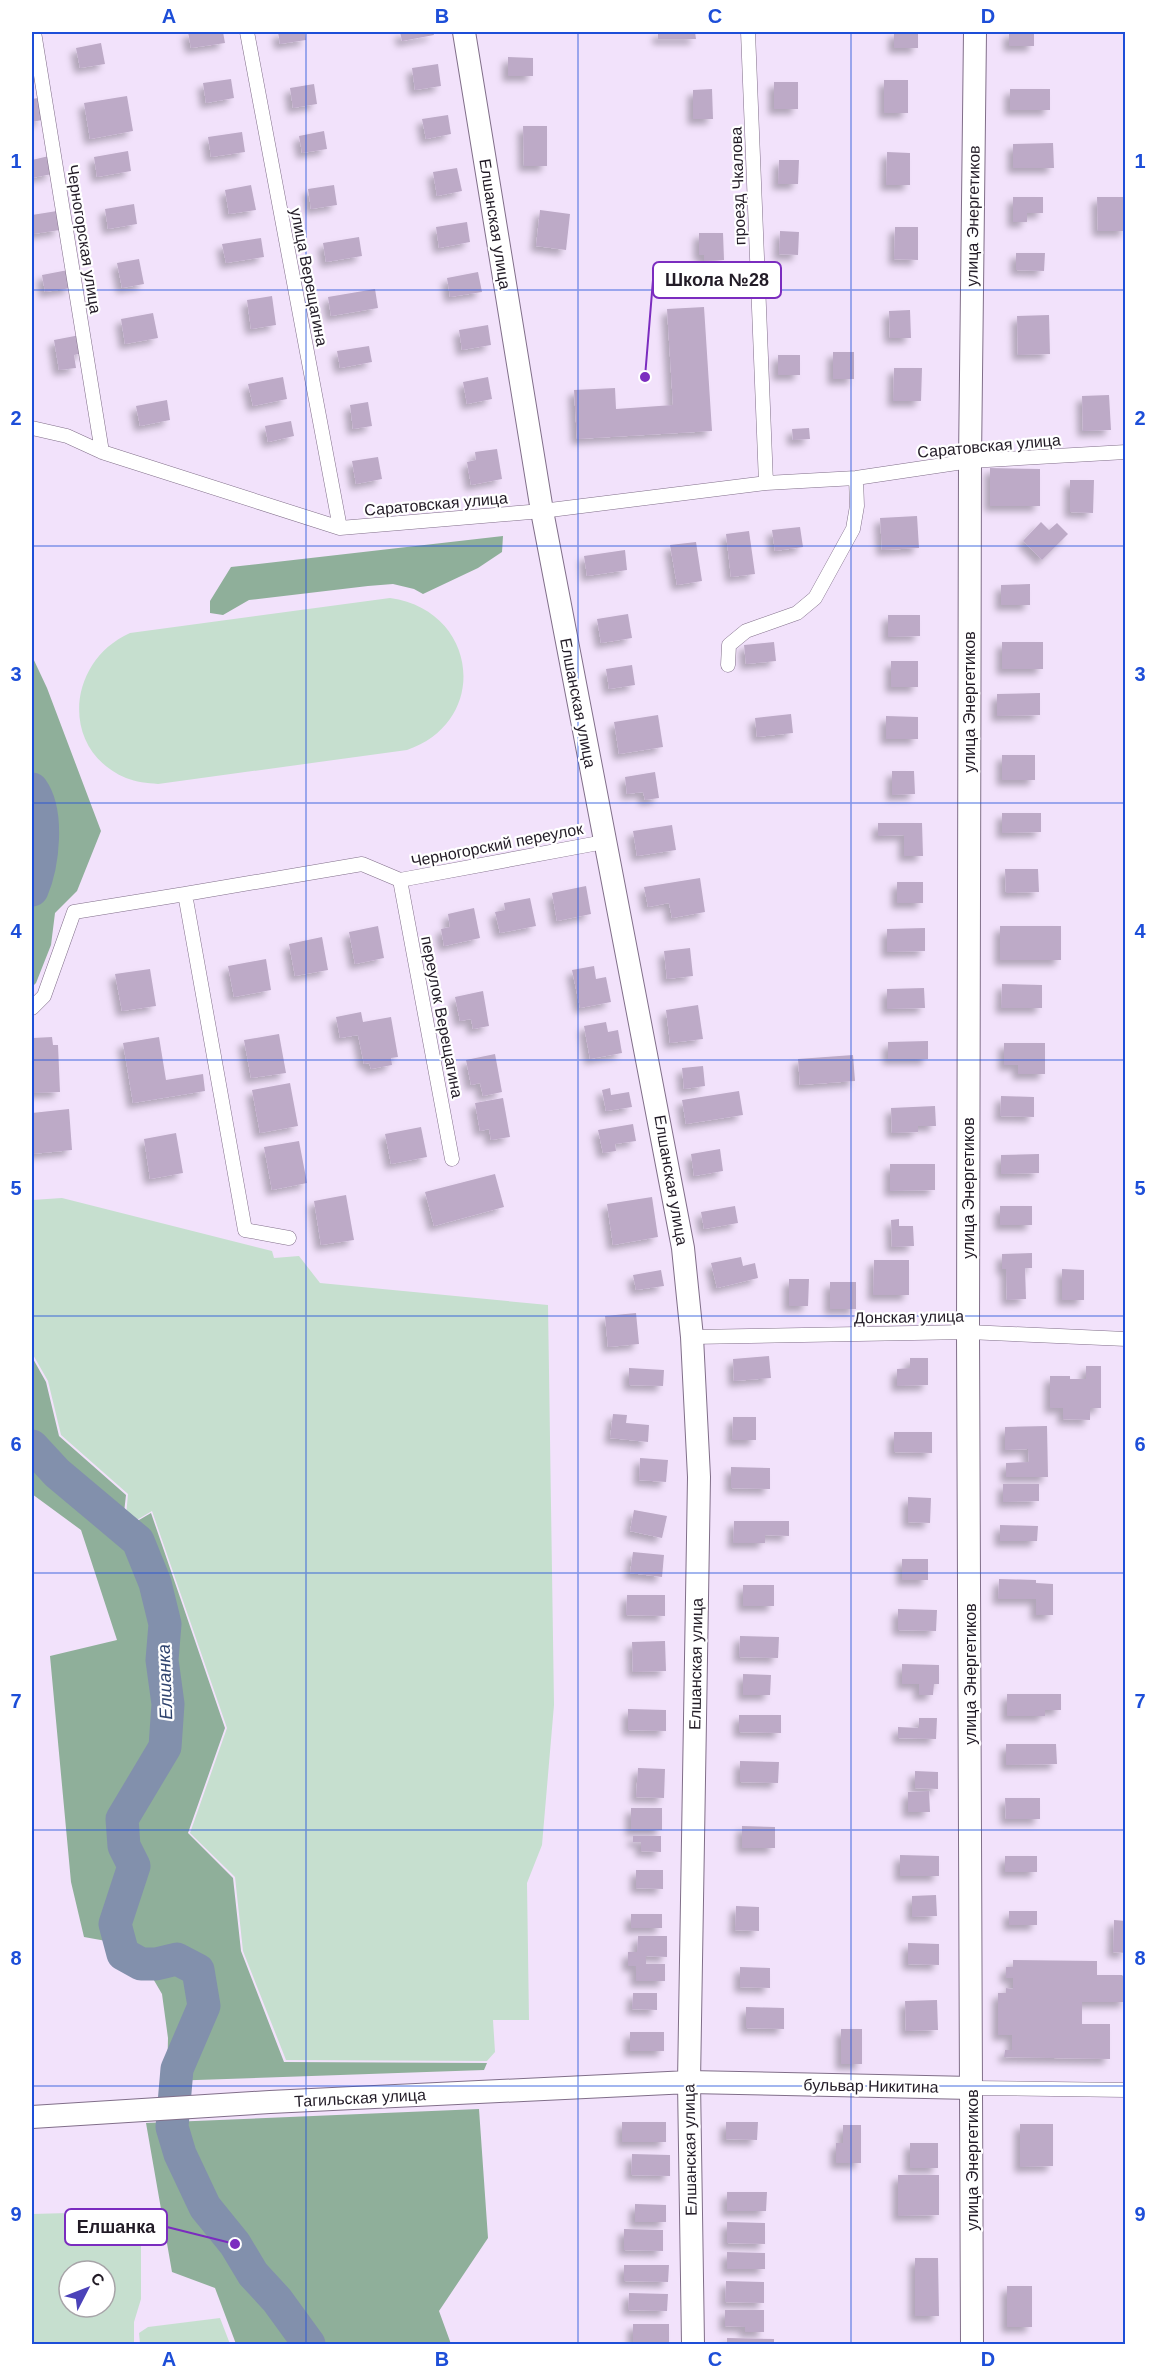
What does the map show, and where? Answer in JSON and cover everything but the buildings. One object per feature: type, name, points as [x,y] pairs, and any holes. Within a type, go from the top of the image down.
[{"type":"main road","name":"Елшанская улица","points":[[464,32],[542,512],[683,1248],[692,1337],[699,1477],[689,2082],[693,2344]]},
{"type":"main road","name":"улица Энергетиков","points":[[972,2344],[968,1332],[970,461],[975,32]]},
{"type":"main road","name":"бульвар Никитина","points":[[689,2082],[972,2088]]},
{"type":"main road","name":"Тагильская улица","points":[[32,2117],[157,2108],[689,2082]]},
{"type":"street","name":"Черногорская улица","points":[[34,32],[102,452]]},
{"type":"street","name":"улица Верещагина","points":[[247,32],[340,528]]},
{"type":"street","name":"проезд Чкалова","points":[[748,32],[766,483]]},
{"type":"street","name":"Саратовская улица","points":[[32,428],[66,436],[102,452],[340,528],[542,512],[766,483],[856,478],[970,461],[1125,452]]},
{"type":"street","points":[[728,665],[729,645],[746,631],[797,613],[815,598],[853,529],[857,507],[856,478]]},
{"type":"street","name":"Черногорский переулок","points":[[32,1008],[44,996],[74,912],[363,864],[400,880],[604,842]]},
{"type":"street","name":"переулок Верещагина","points":[[400,880],[453,1159]]},
{"type":"street","points":[[185,894],[245,1230],[289,1238]]},
{"type":"street","name":"Донская улица","points":[[692,1337],[968,1332],[1125,1339]]},
{"type":"street","name":"бульвар Никитина","points":[[972,2088],[1125,2090]]},
{"type":"green space","points":[[503,536],[502,552],[478,568],[423,594],[414,589],[393,584],[368,586],[249,600],[223,615],[210,613],[210,601],[231,567]]},
{"type":"green space","points":[[390,598],[419,607],[442,623],[456,644],[463,668],[462,692],[452,716],[434,736],[407,750],[158,784],[126,778],[104,765],[90,747],[81,727],[79,706],[83,684],[93,664],[109,646],[130,633]]},
{"type":"green space","points":[[32,656],[47,688],[101,831],[77,891],[55,913],[51,945],[36,983],[32,987]]},
{"type":"green space","points":[[62,1198],[272,1251],[274,1258],[299,1256],[320,1283],[548,1305],[554,1705],[542,1845],[527,1883],[529,2020],[493,2020],[495,2052],[487,2061],[286,2060],[243,1951],[235,1877],[190,1833],[227,1728],[152,1511],[125,1527],[128,1494],[61,1435],[48,1381],[32,1353],[32,1200]]},
{"type":"green space","points":[[32,1357],[46,1382],[59,1436],[126,1495],[122,1530],[151,1513],[225,1728],[188,1833],[233,1878],[241,1951],[284,2062],[487,2063],[484,2070],[167,2081],[168,2038],[162,1994],[134,1946],[84,1937],[71,1882],[50,1656],[117,1640],[81,1530],[32,1494]]},
{"type":"green space","points":[[479,2109],[488,2238],[439,2311],[451,2344],[236,2344],[215,2288],[172,2272],[146,2123]]},
{"type":"green space","points":[[141,2211],[141,2299],[134,2322],[134,2344],[32,2344],[32,2214]]},
{"type":"green space","points":[[220,2318],[230,2344],[140,2344],[139,2333],[148,2327]]},
{"type":"waterway","name":"Елшанка","points":[[32,789],[41,811],[42,825],[39,867],[32,890]]},
{"type":"waterway","name":"Елшанка","points":[[32,1446],[57,1473],[138,1541],[155,1583],[165,1624],[162,1660],[168,1704],[165,1747],[122,1819],[124,1846],[134,1866],[115,1924],[123,1954],[141,1964],[156,1964],[177,1959],[198,1970],[204,2006],[177,2069],[172,2127],[180,2154],[205,2207],[235,2244],[253,2274],[277,2300],[309,2344]]},
{"type":"place","name":"Школа №28","points":[[645,377]]},
{"type":"place","name":"Елшанка","points":[[235,2244]]}]
